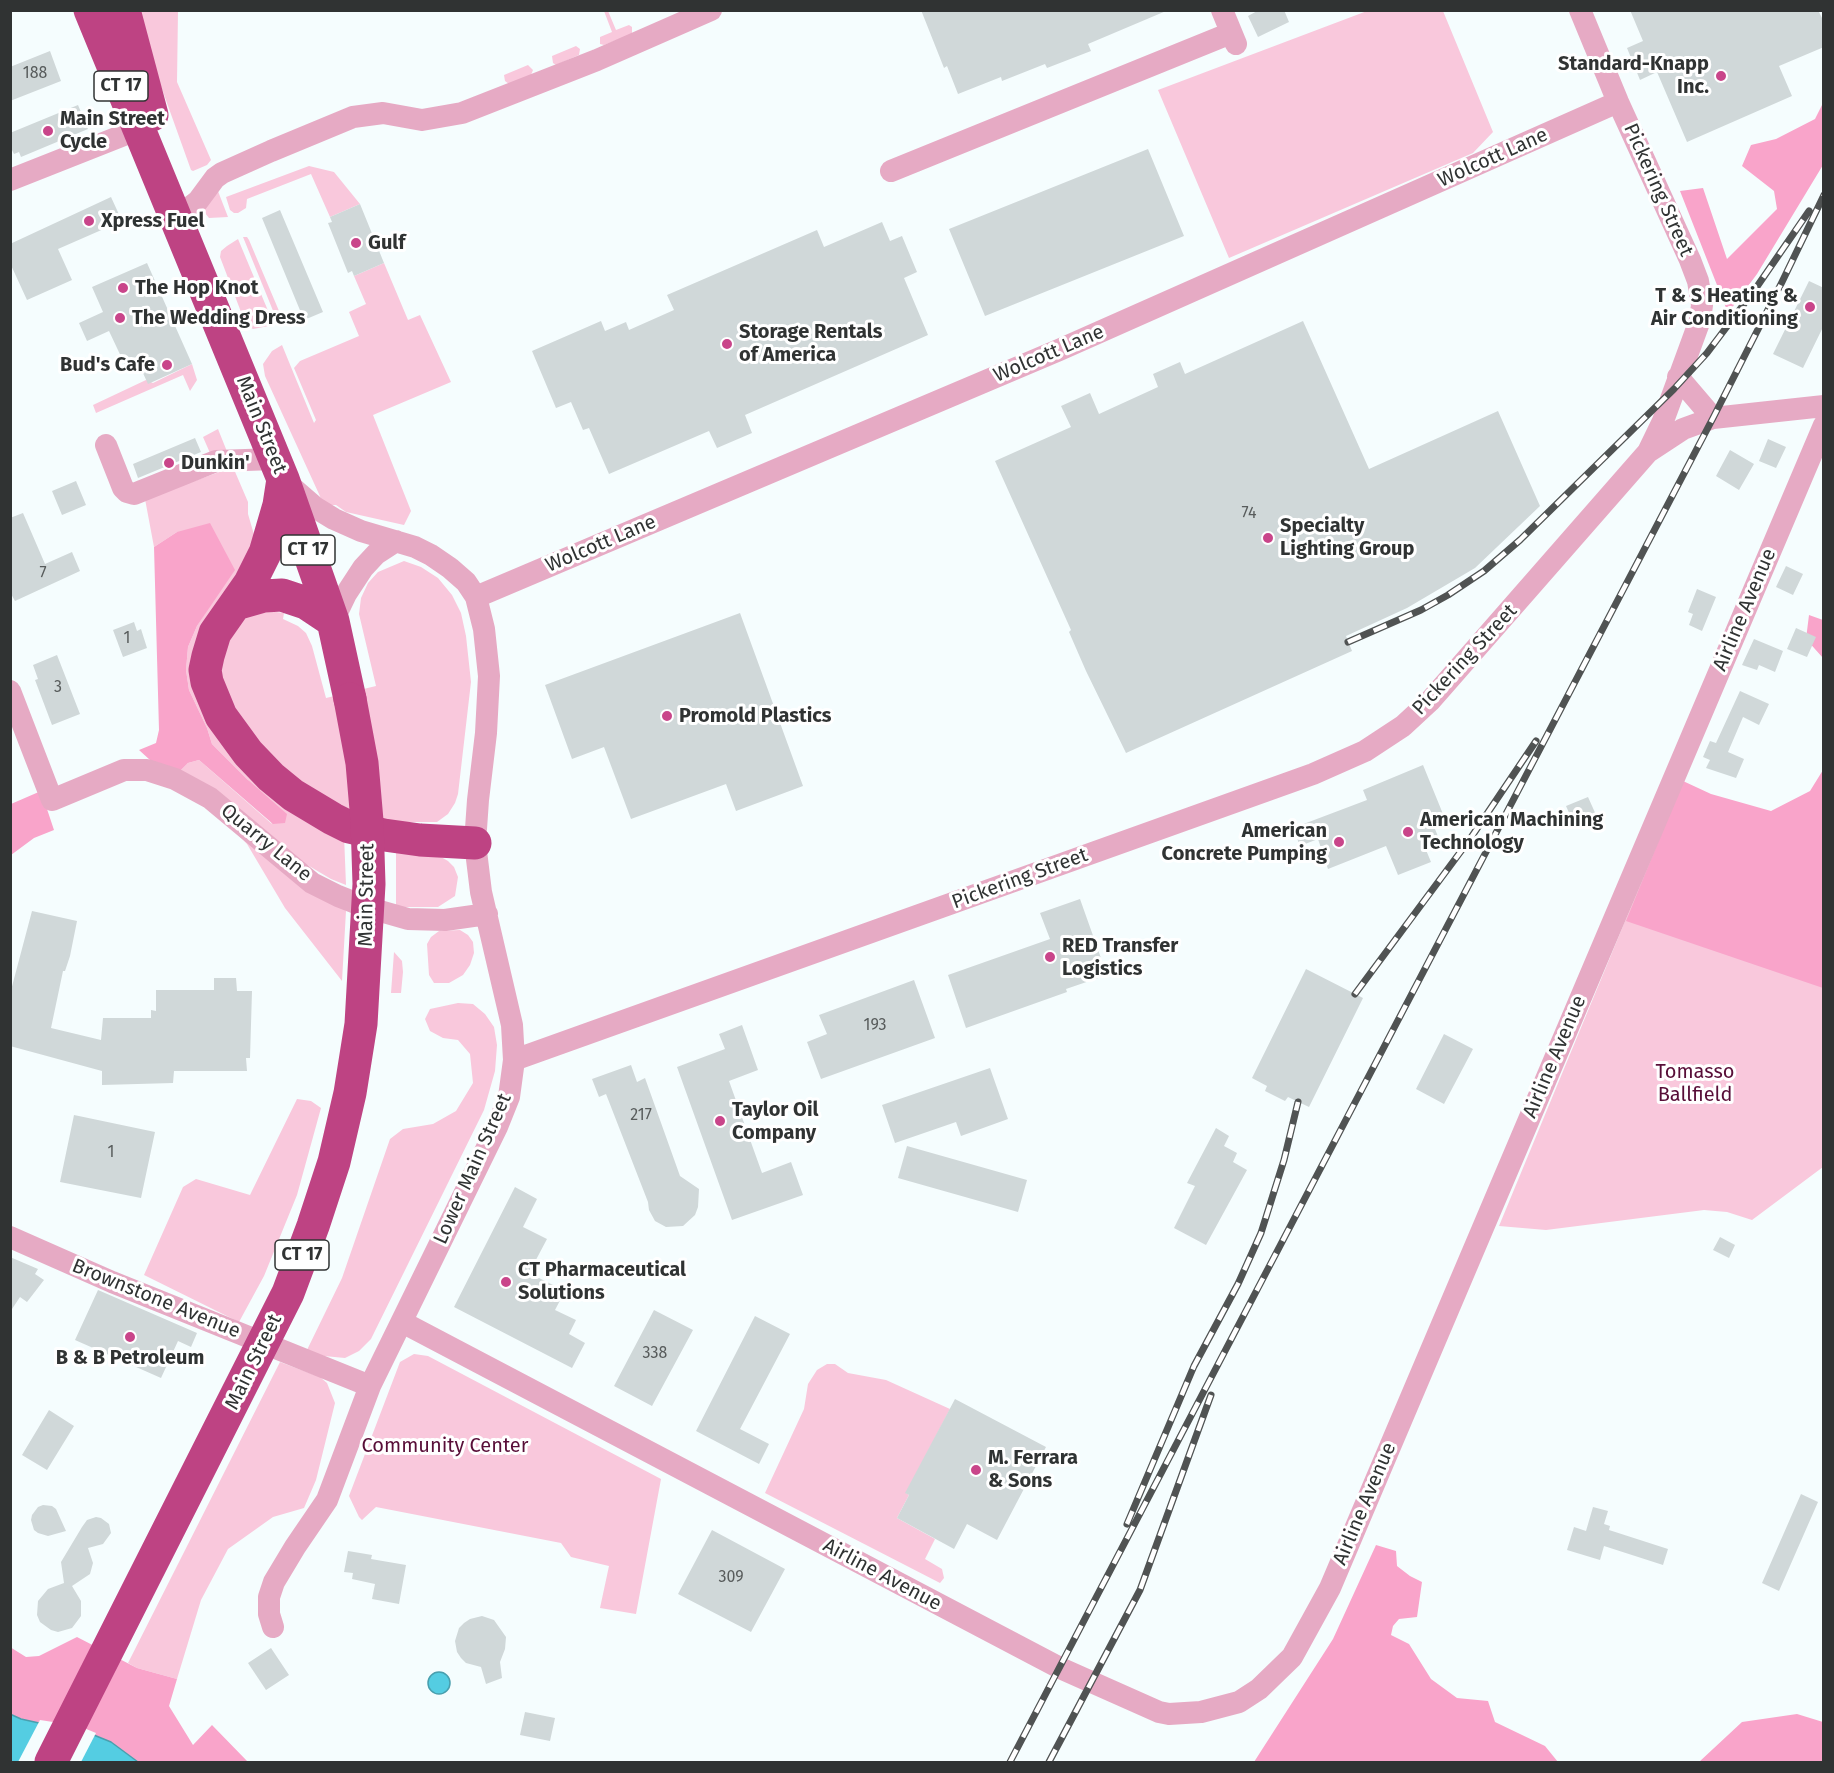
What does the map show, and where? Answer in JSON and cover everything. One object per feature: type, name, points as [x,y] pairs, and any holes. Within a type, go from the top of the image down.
[{"type":"highway","name":"Main Street","points":[[51,1762],[288,1293],[314,1226],[334,1162],[350,1093],[361,1024],[367,955],[369,884],[362,763],[333,621],[279,469],[90,10]]},
{"type":"highway","name":"CT 17","points":[[124,10],[155,127],[156,146],[152,161]]},
{"type":"highway","points":[[279,469],[279,505],[265,553],[257,571],[215,633],[206,663],[206,676],[211,694],[221,716],[231,733],[259,765],[293,795],[349,827],[420,840],[475,843]]},
{"type":"highway","points":[[236,604],[264,596],[282,595],[306,603],[333,621]]},
{"type":"street","points":[[891,171],[1234,39],[1222,10]]},
{"type":"street","name":"Pickering Street","points":[[514,1060],[1313,774],[1365,751],[1403,726],[1430,701],[1648,452],[1663,421],[1700,320],[1702,305],[1698,281],[1690,260],[1618,102],[1580,10]]},
{"type":"street","points":[[176,218],[198,201],[215,178],[222,174],[354,117],[383,113],[422,120],[462,113],[703,13]]},
{"type":"street","name":"Wolcott Lane","points":[[476,597],[1059,350],[1618,102]]},
{"type":"street","points":[[10,180],[139,129]]},
{"type":"street","points":[[1678,377],[1713,418]]},
{"type":"street","points":[[1648,452],[1683,429],[1713,418],[1824,406]]},
{"type":"street","name":"Airline Avenue","points":[[402,1322],[1060,1668],[1159,1712],[1169,1714],[1201,1712],[1239,1702],[1271,1678],[1292,1657],[1330,1588],[1824,425]]},
{"type":"street","points":[[106,445],[123,488],[134,494],[216,462],[279,469]]},
{"type":"street","name":"Lower Main Street","points":[[273,1627],[269,1614],[269,1598],[274,1582],[327,1500],[370,1386],[497,1127],[509,1096],[514,1060],[512,1025],[487,914],[475,843],[489,676],[484,629],[476,597],[466,582],[450,568],[416,546],[361,531],[329,516],[279,469]]},
{"type":"street","points":[[333,621],[346,594],[363,568],[376,554],[396,540]]},
{"type":"street","name":"Quarry Lane","points":[[10,691],[52,800],[124,770],[147,770],[175,779],[210,798],[312,883],[338,896],[408,919],[445,920],[487,914]]},
{"type":"street","name":"Brownstone Avenue","points":[[10,1237],[112,1282],[370,1386]]},
{"type":"green space","points":[[134,11],[178,11],[177,82],[211,160],[207,165],[193,171],[191,170]]},
{"type":"green space","points":[[604,11],[608,11],[616,30],[629,25],[632,27],[632,34],[604,45],[600,44],[600,37],[612,32]]},
{"type":"green space","points":[[1367,11],[1443,11],[1493,132],[1473,153],[1229,258],[1158,90]]},
{"type":"green space","points":[[576,46],[580,49],[579,55],[556,65],[553,63],[552,56]]},
{"type":"green space","points":[[528,65],[533,70],[531,75],[509,84],[505,81],[504,75]]},
{"type":"green space","points":[[309,166],[334,172],[360,204],[330,217],[311,174],[247,199],[246,208],[238,213],[230,210],[226,197]]},
{"type":"green space","points":[[216,186],[228,217],[209,218],[205,213],[204,210]]},
{"type":"green space","points":[[243,237],[249,240],[282,318],[278,323]]},
{"type":"green space","points":[[238,239],[274,325],[253,329],[246,325],[220,257],[221,251]]},
{"type":"green space","points":[[384,263],[408,320],[420,315],[451,382],[373,415],[411,511],[404,525],[346,512],[336,505],[324,505],[265,376],[263,364],[272,351],[282,345],[314,423],[316,420],[294,368],[300,361],[359,336],[349,312],[366,304],[354,276]]},
{"type":"green space","points":[[192,364],[197,380],[190,391],[183,375],[96,413],[93,405],[146,380],[153,383]]},
{"type":"green space","points":[[218,429],[228,454],[210,453],[203,437]]},
{"type":"green space","points":[[233,467],[248,502],[248,514],[255,538],[191,668],[344,835],[346,885],[304,863],[177,774],[188,763],[199,760],[272,824],[248,780],[212,744],[189,690],[186,670],[188,647],[209,607],[177,532],[154,547],[145,499]]},
{"type":"green space","points":[[404,561],[421,567],[438,578],[452,595],[461,613],[466,636],[471,682],[458,794],[448,814],[437,822],[396,822],[341,807],[307,790],[253,740],[223,686],[220,665],[236,623],[253,612],[284,613],[283,619],[298,626],[306,633],[312,646],[326,698],[376,686],[359,614],[361,598],[368,583],[378,572]]},
{"type":"green space","name":"Tomasso Ballfield","points":[[1823,802],[1823,1167],[1752,1220],[1727,1212],[1704,1210],[1546,1230],[1499,1226],[1659,839]]},
{"type":"green space","points":[[230,826],[346,911],[342,981],[285,908],[247,844]]},
{"type":"green space","points":[[396,849],[441,857],[448,861],[454,867],[458,877],[455,896],[438,907],[396,907]]},
{"type":"green space","points":[[460,930],[473,942],[474,953],[470,965],[463,975],[449,983],[434,983],[429,975],[427,944],[431,937],[439,931]]},
{"type":"green space","points":[[394,952],[402,961],[401,993],[391,993]]},
{"type":"green space","points":[[458,1003],[473,1004],[485,1014],[494,1027],[497,1045],[495,1071],[484,1110],[371,1339],[359,1351],[345,1358],[324,1356],[307,1350],[342,1278],[390,1139],[403,1129],[433,1124],[456,1111],[473,1083],[470,1054],[458,1040],[443,1038],[430,1031],[425,1019],[430,1009]]},
{"type":"green space","points":[[297,1099],[311,1101],[321,1108],[297,1195],[264,1276],[239,1322],[144,1275],[183,1187],[196,1179],[250,1195]]},
{"type":"green space","name":"Community Center","points":[[414,1354],[428,1356],[661,1479],[636,1614],[600,1608],[609,1566],[571,1557],[561,1543],[376,1507],[362,1520],[359,1517],[349,1496],[400,1362]]},
{"type":"green space","points":[[280,1362],[320,1377],[327,1383],[335,1403],[316,1480],[304,1508],[273,1517],[228,1549],[201,1600],[177,1679],[137,1668],[128,1663]]},
{"type":"green space","points":[[827,1364],[835,1364],[848,1373],[886,1380],[950,1409],[906,1493],[909,1495],[897,1518],[935,1539],[925,1559],[942,1569],[944,1578],[940,1583],[765,1493],[804,1409],[808,1384],[817,1370]]},
{"type":"shaded area","points":[[1823,103],[1823,165],[1757,274],[1728,313],[1680,191],[1703,188],[1727,259],[1777,209],[1774,191],[1742,166],[1751,145],[1776,139],[1815,119]]},
{"type":"shaded area","points":[[210,523],[235,570],[197,626],[188,647],[186,670],[189,690],[212,744],[287,814],[285,823],[273,824],[199,760],[188,763],[177,774],[161,770],[139,750],[156,743],[159,730],[154,547],[177,532]]},
{"type":"shaded area","points":[[1809,615],[1823,620],[1823,658],[1806,639]]},
{"type":"shaded area","points":[[1823,770],[1823,988],[1626,921],[1683,781],[1711,794],[1771,811],[1810,791]]},
{"type":"shaded area","points":[[41,791],[54,830],[34,838],[11,855],[11,804]]},
{"type":"shaded area","points":[[1376,1545],[1396,1551],[1397,1566],[1422,1582],[1417,1617],[1399,1619],[1393,1626],[1391,1635],[1409,1644],[1431,1679],[1457,1698],[1488,1701],[1495,1722],[1545,1746],[1558,1762],[1254,1762],[1333,1639]]},
{"type":"shaded area","points":[[77,1637],[137,1668],[177,1679],[169,1706],[193,1745],[212,1725],[248,1762],[138,1762],[111,1742],[21,1719],[11,1714],[10,1647],[26,1657],[39,1656]]},
{"type":"shaded area","points":[[1797,1714],[1823,1722],[1823,1762],[1699,1762],[1742,1722]]},
{"type":"water","points":[[439,1672],[447,1675],[450,1683],[447,1691],[439,1694],[431,1691],[428,1683],[431,1675]]},
{"type":"water","points":[[10,1714],[21,1719],[57,1727],[79,1729],[111,1742],[138,1762],[11,1762]]},
{"type":"pier","points":[[40,1720],[79,1726],[96,1733],[81,1762],[18,1762]]},
{"type":"building","points":[[921,10],[1166,11],[1088,44],[1091,51],[1047,68],[1045,64],[1002,81],[1001,77],[958,94],[947,66],[944,68]]},
{"type":"building","points":[[1259,10],[1284,10],[1289,22],[1258,37],[1248,16]]},
{"type":"building","name":"Standard-Knapp Inc.","points":[[1630,10],[1818,10],[1824,22],[1824,47],[1779,66],[1792,96],[1687,142],[1657,72],[1640,80],[1627,48],[1643,41]]},
{"type":"building","points":[[50,51],[61,81],[10,101],[10,67]]},
{"type":"building","name":"Main Street Cycle","points":[[78,105],[88,129],[21,157],[19,152],[14,154],[10,146],[10,133]]},
{"type":"building","points":[[1148,149],[1184,236],[985,316],[949,229]]},
{"type":"building","points":[[111,197],[122,221],[58,249],[72,280],[27,300],[10,263],[10,244]]},
{"type":"building","name":"Gulf","points":[[360,204],[384,263],[354,276],[352,271],[348,273],[328,223],[332,222],[330,217]]},
{"type":"building","points":[[280,210],[323,312],[304,320],[262,218]]},
{"type":"building","name":"Storage Rentals of America","points":[[882,222],[890,241],[902,236],[917,272],[904,278],[928,335],[745,415],[752,433],[717,448],[709,431],[609,474],[589,428],[583,430],[571,402],[556,408],[532,351],[601,321],[605,331],[626,322],[629,330],[674,310],[667,295],[817,230],[824,247]]},
{"type":"building","points":[[147,263],[192,364],[148,384],[137,360],[125,365],[109,331],[87,341],[79,323],[103,312],[92,287]]},
{"type":"building","name":"T & S Heating & Air Conditioning","points":[[1809,281],[1824,288],[1824,325],[1803,368],[1773,354]]},
{"type":"building","name":"Specialty Lighting Group","points":[[1303,321],[1369,469],[1498,411],[1540,506],[1475,568],[1407,608],[1346,636],[1352,651],[1126,753],[1086,671],[1069,632],[1071,630],[995,461],[1071,427],[1061,406],[1090,393],[1099,414],[1158,387],[1153,374],[1180,362],[1185,374]]},
{"type":"building","points":[[195,438],[201,452],[138,478],[133,464]]},
{"type":"building","points":[[1768,439],[1786,447],[1776,468],[1759,461]]},
{"type":"building","points":[[1730,450],[1754,464],[1739,490],[1716,476]]},
{"type":"building","points":[[76,481],[86,505],[62,515],[52,491]]},
{"type":"building","points":[[23,513],[45,564],[72,552],[80,571],[15,601],[10,592],[10,518]]},
{"type":"building","points":[[1786,566],[1803,574],[1793,595],[1776,587]]},
{"type":"building","points":[[1697,589],[1716,597],[1702,631],[1689,625],[1693,614],[1688,612]]},
{"type":"building","name":"Promold Plastics","points":[[740,613],[803,786],[736,811],[726,784],[631,819],[604,747],[572,759],[545,685]]},
{"type":"building","points":[[134,622],[137,631],[141,629],[147,648],[123,657],[113,630]]},
{"type":"building","points":[[1796,628],[1816,637],[1807,657],[1787,649]]},
{"type":"building","points":[[1754,639],[1783,651],[1775,672],[1759,665],[1757,670],[1742,665]]},
{"type":"building","points":[[57,655],[80,714],[52,725],[35,680],[38,679],[33,665]]},
{"type":"building","points":[[1740,691],[1769,704],[1759,725],[1743,717],[1728,752],[1744,759],[1736,778],[1706,768],[1710,760],[1703,757],[1710,741],[1716,743]]},
{"type":"building","name":"American Machining Technology","points":[[1423,765],[1443,814],[1431,819],[1441,844],[1426,850],[1431,862],[1398,875],[1386,846],[1328,869],[1318,839],[1300,846],[1293,828],[1367,800],[1363,790]]},
{"type":"building","points":[[1588,797],[1597,817],[1575,826],[1566,806]]},
{"type":"building","name":"RED Transfer Logistics","points":[[1080,899],[1107,975],[1066,989],[1067,992],[966,1028],[948,975],[1050,939],[1040,913]]},
{"type":"building","points":[[32,911],[77,921],[51,1028],[101,1040],[103,1018],[151,1018],[151,1010],[156,1011],[156,990],[214,990],[214,978],[236,978],[237,991],[252,991],[250,1058],[246,1058],[247,1071],[174,1071],[173,1083],[102,1085],[102,1071],[10,1046],[10,994]]},
{"type":"building","points":[[1306,969],[1363,998],[1309,1107],[1288,1097],[1285,1101],[1265,1091],[1267,1086],[1252,1078]]},
{"type":"building","points":[[914,980],[935,1038],[821,1079],[807,1042],[827,1034],[819,1015]]},
{"type":"building","name":"Taylor Oil Company","points":[[742,1025],[758,1070],[729,1081],[762,1173],[791,1162],[803,1195],[732,1220],[677,1067],[725,1049],[719,1034]]},
{"type":"building","points":[[1444,1034],[1473,1049],[1444,1104],[1416,1089]]},
{"type":"building","points":[[631,1065],[637,1082],[645,1078],[680,1176],[699,1189],[695,1215],[683,1226],[666,1227],[655,1221],[606,1094],[599,1097],[592,1079]]},
{"type":"building","points":[[990,1068],[1008,1119],[961,1136],[956,1122],[895,1143],[882,1105]]},
{"type":"building","points":[[74,1115],[155,1132],[141,1198],[60,1182]]},
{"type":"building","points":[[1216,1128],[1229,1136],[1224,1146],[1237,1153],[1233,1162],[1247,1170],[1206,1245],[1174,1228],[1195,1186],[1187,1183]]},
{"type":"building","points":[[907,1146],[1027,1180],[1018,1212],[898,1178]]},
{"type":"building","name":"CT Pharmaceutical Solutions","points":[[515,1187],[537,1199],[523,1227],[547,1239],[529,1273],[565,1291],[555,1310],[576,1320],[569,1334],[585,1343],[572,1368],[454,1307]]},
{"type":"building","points":[[1720,1237],[1735,1245],[1729,1258],[1713,1250]]},
{"type":"building","points":[[10,1257],[38,1269],[35,1274],[44,1280],[27,1302],[20,1297],[10,1312]]},
{"type":"building","points":[[98,1290],[197,1333],[191,1347],[178,1341],[161,1378],[75,1340]]},
{"type":"building","points":[[654,1310],[693,1330],[652,1406],[614,1386]]},
{"type":"building","points":[[755,1316],[790,1334],[740,1429],[769,1444],[759,1464],[696,1431]]},
{"type":"building","name":"M. Ferrara & Sons","points":[[955,1399],[1046,1447],[997,1540],[967,1524],[954,1549],[897,1518],[909,1495],[905,1493]]},
{"type":"building","points":[[49,1410],[74,1426],[47,1470],[22,1455]]},
{"type":"building","points":[[1801,1494],[1818,1502],[1779,1591],[1762,1583]]},
{"type":"building","points":[[43,1505],[56,1509],[66,1531],[48,1536],[34,1530],[32,1515],[38,1507]]},
{"type":"building","points":[[1593,1507],[1608,1511],[1604,1524],[1610,1526],[1609,1530],[1668,1549],[1663,1565],[1604,1546],[1600,1560],[1567,1550],[1574,1527],[1586,1531]]},
{"type":"building","points":[[96,1517],[109,1524],[111,1533],[103,1544],[88,1548],[93,1563],[90,1574],[72,1586],[81,1601],[81,1616],[72,1628],[58,1632],[51,1630],[40,1622],[37,1615],[38,1601],[48,1589],[64,1583],[61,1562],[87,1520]]},
{"type":"building","points":[[712,1530],[785,1569],[751,1632],[678,1594]]},
{"type":"building","points":[[348,1551],[372,1555],[371,1559],[406,1565],[399,1604],[372,1599],[375,1584],[352,1579],[353,1573],[344,1572]]},
{"type":"building","points":[[482,1616],[494,1620],[506,1637],[505,1649],[500,1662],[502,1678],[486,1684],[481,1667],[466,1663],[461,1658],[455,1641],[459,1628],[464,1623]]},
{"type":"building","points":[[271,1648],[289,1675],[266,1690],[248,1663]]},
{"type":"building","points":[[525,1712],[555,1718],[550,1741],[520,1735]]},
{"type":"railway","points":[[1010,1762],[1713,418],[1824,195]]},
{"type":"railway","points":[[1348,642],[1421,610],[1448,595],[1484,571],[1520,540],[1674,389],[1707,353],[1756,288],[1809,211]]},
{"type":"railway","points":[[1355,994],[1470,839],[1536,741]]},
{"type":"railway","points":[[1127,1524],[1194,1366],[1238,1284],[1261,1233],[1284,1160],[1298,1102]]},
{"type":"railway","points":[[1049,1762],[1140,1590],[1211,1395]]},
{"type":"place","name":"Standard-Knapp Inc.","points":[[1721,76]]},
{"type":"place","name":"Main Street Cycle","points":[[48,131]]},
{"type":"place","name":"Xpress Fuel","points":[[89,221]]},
{"type":"place","name":"Gulf","points":[[356,243]]},
{"type":"place","name":"The Hop Knot","points":[[123,288]]},
{"type":"place","name":"T & S Heating & Air Conditioning","points":[[1810,307]]},
{"type":"place","name":"The Wedding Dress","points":[[120,318]]},
{"type":"place","name":"Storage Rentals of America","points":[[727,344]]},
{"type":"place","name":"Bud's Cafe","points":[[167,365]]},
{"type":"place","name":"Dunkin'","points":[[169,463]]},
{"type":"place","name":"Specialty Lighting Group","points":[[1268,538]]},
{"type":"place","name":"Promold Plastics","points":[[667,716]]},
{"type":"place","name":"American Machining Technology","points":[[1408,832]]},
{"type":"place","name":"American Concrete Pumping","points":[[1339,842]]},
{"type":"place","name":"RED Transfer Logistics","points":[[1050,957]]},
{"type":"place","name":"Taylor Oil Company","points":[[720,1121]]},
{"type":"place","name":"CT Pharmaceutical Solutions","points":[[506,1282]]},
{"type":"place","name":"B & B Petroleum","points":[[130,1337]]},
{"type":"place","name":"M. Ferrara & Sons","points":[[976,1470]]}]
